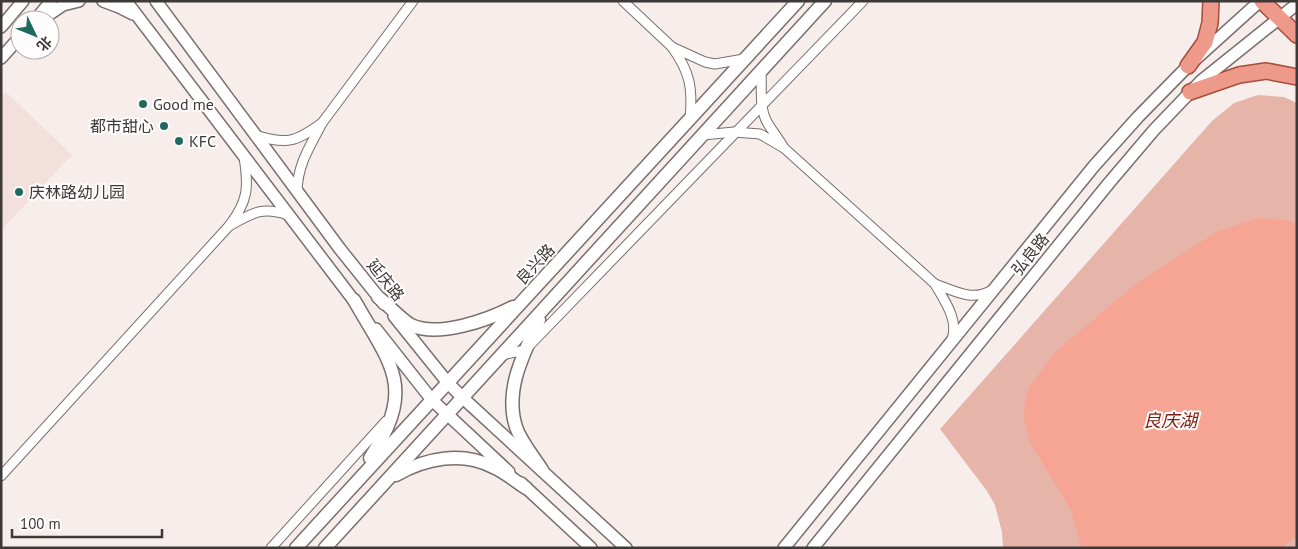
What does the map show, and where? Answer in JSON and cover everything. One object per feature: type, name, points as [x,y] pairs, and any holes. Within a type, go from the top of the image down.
[{"type":"main road","name":"良兴路","points":[[296,548],[798,1]]},
{"type":"main road","points":[[325,548],[825,1]]},
{"type":"main road","points":[[1188,66],[1205,42],[1210,23],[1211,1]]},
{"type":"main road","points":[[1261,1],[1297,35]]},
{"type":"main road","points":[[1190,92],[1239,75],[1266,72],[1297,77]]},
{"type":"main road","points":[[378,297],[411,325],[438,330],[458,327],[494,316],[522,302]]},
{"type":"main road","points":[[348,490],[386,433],[393,413],[396,394],[395,378],[389,360],[354,300]]},
{"type":"main road","points":[[542,470],[517,429],[512,411],[512,395],[517,372],[525,350],[543,311]]},
{"type":"main road","points":[[388,480],[426,462],[451,457],[472,459],[494,467],[526,488]]},
{"type":"street","points":[[5,23],[17,1]]},
{"type":"street","points":[[5,23],[23,1]]},
{"type":"street","points":[[54,10],[63,4],[79,1]]},
{"type":"street","points":[[102,1],[138,17]]},
{"type":"street","points":[[126,1],[288,215],[432,400],[591,548]]},
{"type":"street","name":"延庆路","points":[[156,1],[340,249],[448,383],[626,548]]},
{"type":"street","points":[[297,191],[301,163],[322,123],[413,1]]},
{"type":"street","points":[[623,1],[672,46],[685,65],[692,98],[690,119]]},
{"type":"street","points":[[502,355],[525,350],[863,1]]},
{"type":"street","name":"弘良路","points":[[785,545],[1094,166],[1138,117],[1188,66],[1261,1]]},
{"type":"street","name":"弘良路","points":[[813,548],[1103,190],[1154,130],[1201,81],[1297,4]]},
{"type":"street","points":[[672,46],[705,62],[715,64],[745,59]]},
{"type":"street","points":[[1,58],[10,48]]},
{"type":"street","points":[[761,71],[766,121],[784,148]]},
{"type":"street","points":[[256,135],[280,142],[292,140],[322,123]]},
{"type":"street","points":[[703,135],[737,132],[760,134],[784,148],[935,284],[947,305],[953,322],[955,331],[951,343]]},
{"type":"street","points":[[1,476],[239,213],[247,196],[248,180],[244,157]]},
{"type":"street","points":[[229,226],[249,215],[261,212],[273,210],[288,215]]},
{"type":"street","points":[[935,284],[969,296],[984,295],[995,289]]},
{"type":"street","points":[[271,548],[393,413]]},
{"type":"shaded area","name":"庆林路幼儿园","points":[[6,92],[72,155],[1,230],[1,96]]},
{"type":"shaded area","name":"良庆湖","points":[[1258,95],[1284,97],[1297,103],[1297,548],[1003,548],[1002,532],[995,505],[987,491],[940,429],[1212,121],[1234,103]]},
{"type":"water","name":"良庆湖","points":[[1258,218],[1285,220],[1297,224],[1297,536],[1287,542],[1284,548],[1081,548],[1071,510],[1030,443],[1023,415],[1029,387],[1055,352],[1136,284],[1218,231]]},
{"type":"place","name":"Good me","points":[[143,104]]},
{"type":"place","name":"都市甜心","points":[[164,126]]},
{"type":"place","name":"KFC","points":[[179,141]]},
{"type":"place","name":"庆林路幼儿园","points":[[19,192]]}]
